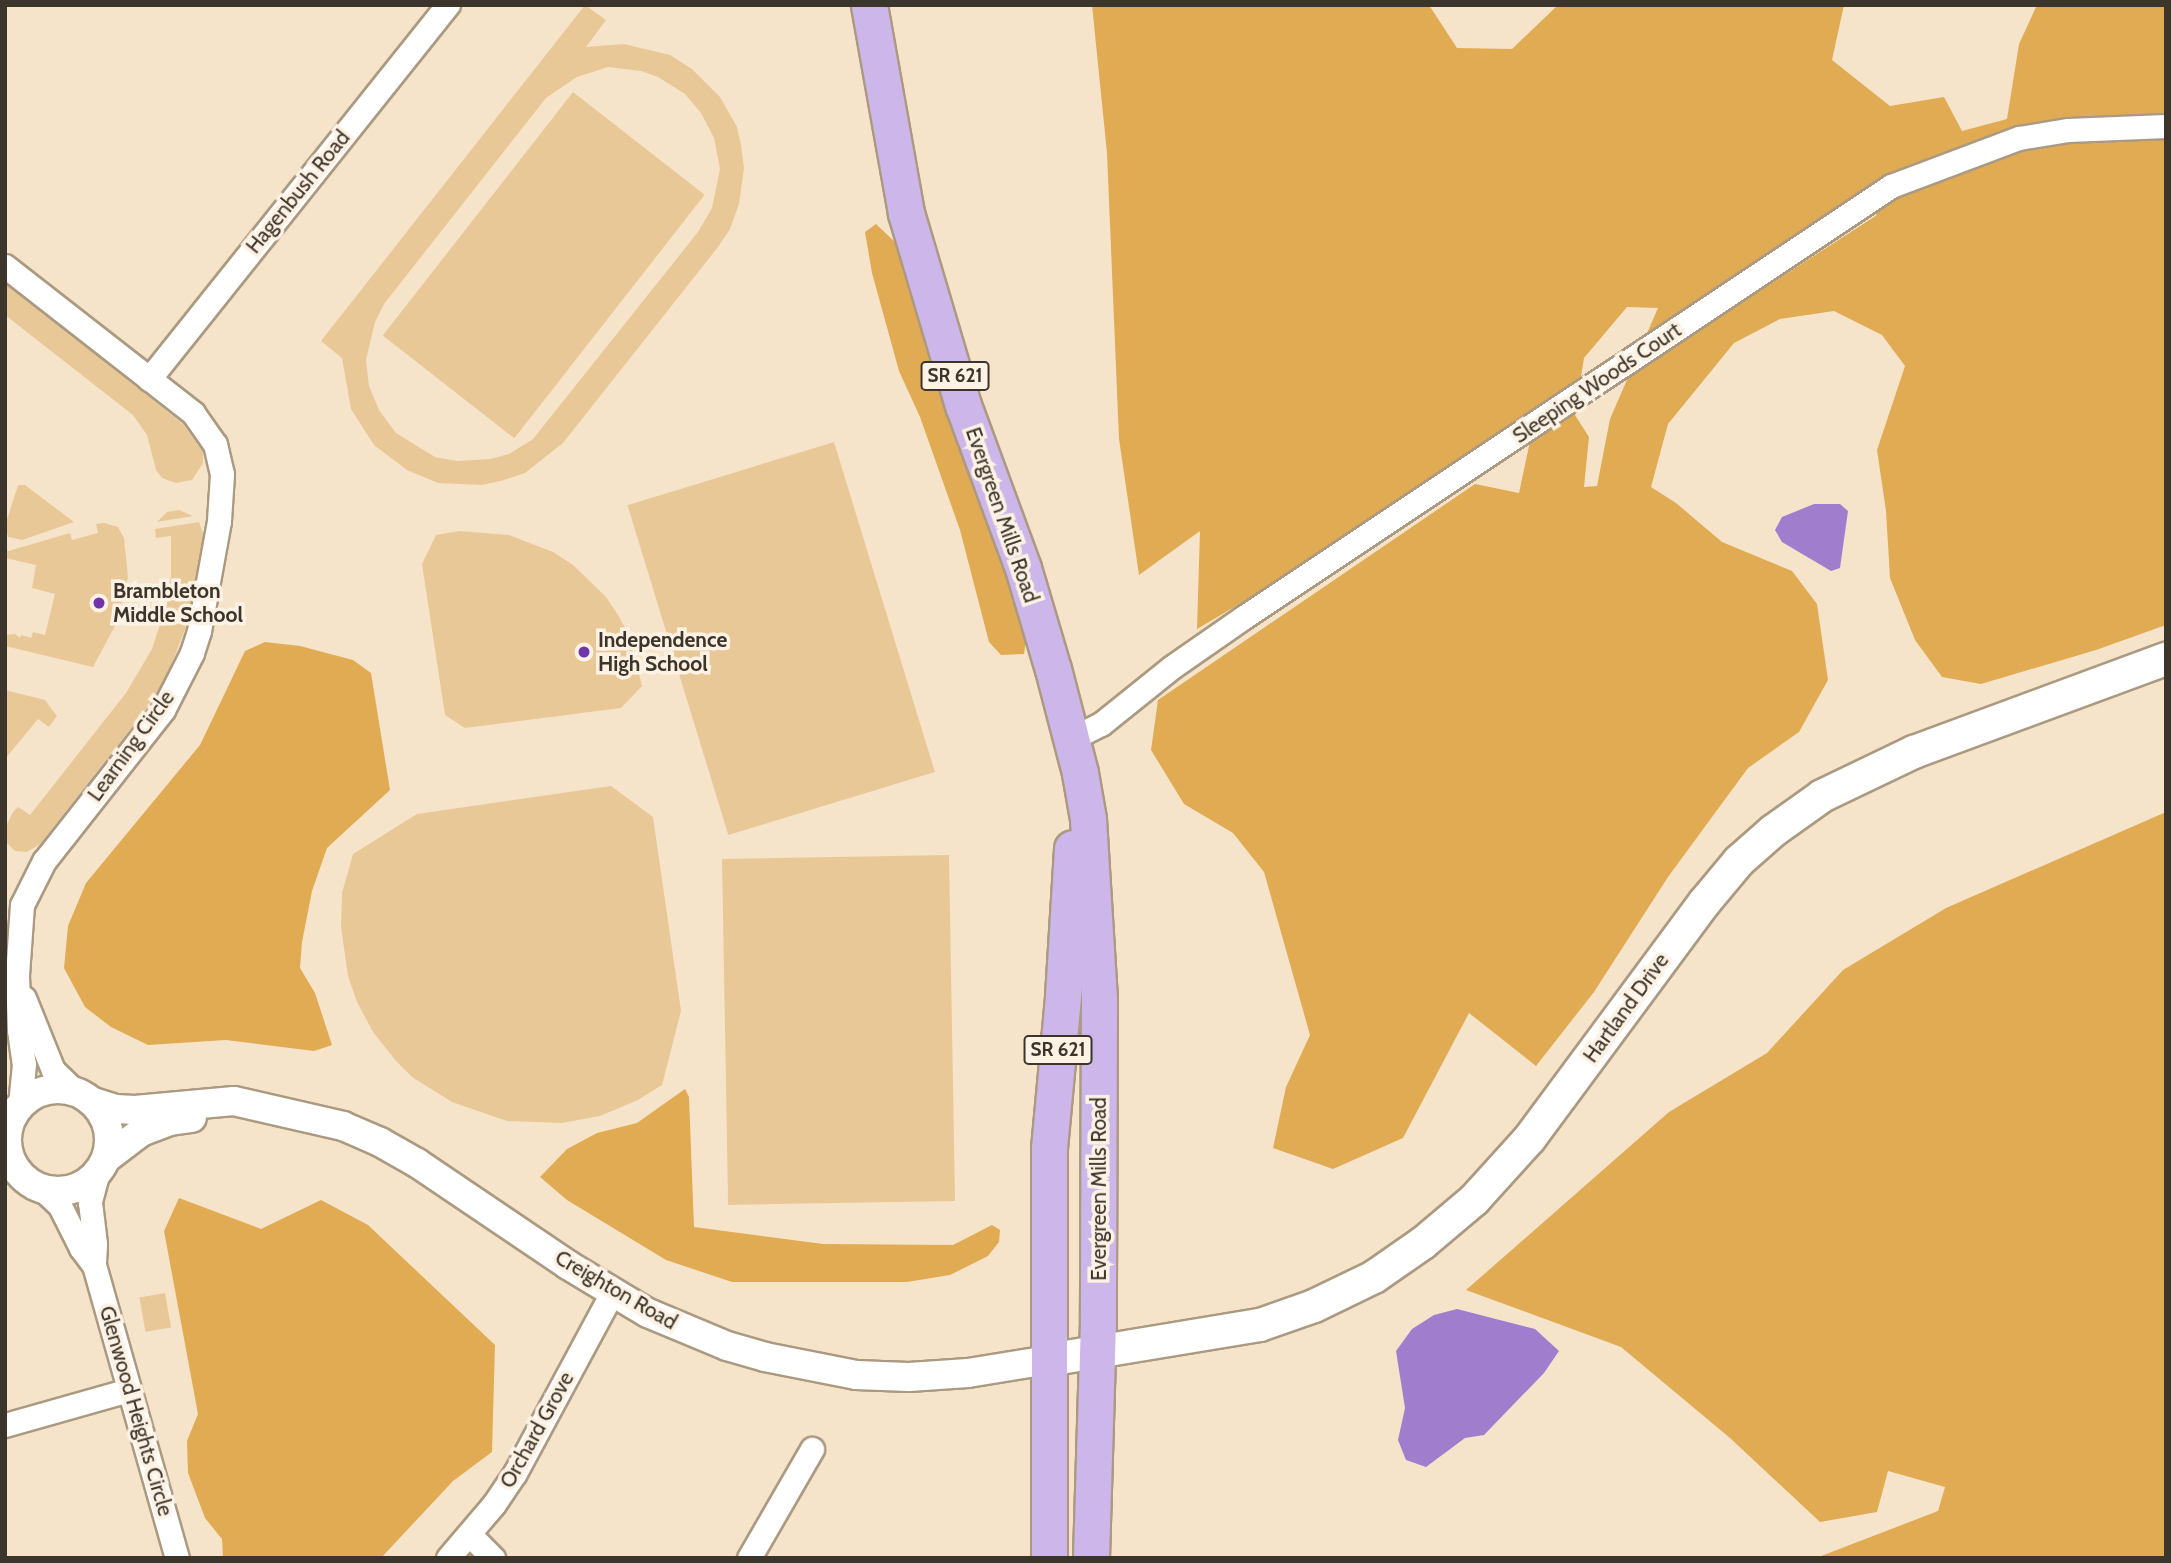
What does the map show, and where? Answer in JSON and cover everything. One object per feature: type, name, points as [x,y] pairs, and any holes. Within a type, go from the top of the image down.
[{"type":"main road","name":"Evergreen Mills Road","points":[[869,5],[906,213],[963,405],[1023,568],[1053,668],[1069,740],[1080,773],[1088,820],[1099,998],[1091,1558]]},
{"type":"main road","name":"Hartland Drive","points":[[1048,1360],[1259,1325],[1314,1306],[1374,1277],[1423,1243],[1474,1200],[1531,1138],[1703,903],[1740,861],[1773,831],[1822,796],[1914,752],[2166,659]]},
{"type":"main road","name":"Evergreen Mills Road","points":[[1049,1558],[1049,1148],[1072,850],[1069,740]]},
{"type":"main road","points":[[1068,912],[1080,960],[1084,1017],[1081,1321],[1085,1340],[1096,1352]]},
{"type":"street","name":"Hagenbush Road","points":[[149,379],[447,5]]},
{"type":"street","name":"Sleeping Woods Court","points":[[1069,740],[1101,724],[1172,667],[1234,624],[1891,186],[2019,138],[2068,130],[2166,126]]},
{"type":"street","name":"Learning Circle","points":[[5,266],[193,413],[215,444],[222,474],[219,522],[199,631],[192,653],[163,710],[34,877],[22,905],[17,975],[24,1064],[12,1118]]},
{"type":"street","name":"Learning Circle","points":[[17,975],[53,1070],[85,1097]]},
{"type":"street","name":"Creighton Road","points":[[12,1118],[46,1090],[85,1097],[116,1109],[135,1110],[234,1101],[256,1108],[317,1118],[380,1142],[612,1293],[648,1313],[727,1346],[805,1367],[856,1375],[909,1377],[968,1373],[1048,1360]]},
{"type":"street","points":[[85,1097],[108,1128],[110,1143],[102,1166]]},
{"type":"street","name":"Creighton Road","points":[[23,1180],[71,1190],[141,1132],[170,1121],[233,1116],[256,1108]]},
{"type":"street","points":[[12,1118],[8,1152],[23,1180]]},
{"type":"street","name":"Glenwood Heights Circle","points":[[102,1166],[90,1202],[95,1244],[94,1265],[177,1558]]},
{"type":"street","name":"Glenwood Heights Circle","points":[[23,1180],[60,1206],[81,1248],[94,1265]]},
{"type":"street","name":"Orchard Grove","points":[[449,1558],[470,1535],[515,1473],[612,1293]]},
{"type":"street","points":[[5,1425],[129,1390]]},
{"type":"street","points":[[749,1558],[811,1448]]},
{"type":"street","points":[[470,1535],[493,1558]]},
{"type":"shaded area","points":[[585,5],[606,20],[586,47],[624,44],[670,55],[692,69],[720,97],[737,127],[744,168],[739,204],[730,229],[563,443],[525,473],[481,485],[438,483],[407,470],[374,445],[351,409],[342,358],[321,341]],"holes":[[[608,67],[641,71],[658,77],[685,94],[701,113],[714,138],[720,169],[712,208],[698,232],[533,439],[509,454],[490,459],[457,461],[435,457],[396,433],[379,410],[369,386],[366,360],[375,322],[384,304],[546,98],[577,77]]]},
{"type":"shaded area","points":[[1092,5],[1429,5],[1457,48],[1512,49],[1558,5],[1844,5],[1832,60],[1890,106],[1944,97],[1962,131],[2007,119],[2019,44],[2037,5],[2166,5],[2166,625],[2096,650],[1981,684],[1942,677],[1915,640],[1890,578],[1886,511],[1877,450],[1905,366],[1882,335],[1834,311],[1780,319],[1734,343],[1668,424],[1651,487],[1676,503],[1722,542],[1792,571],[1817,604],[1828,680],[1799,732],[1748,768],[1668,877],[1594,992],[1536,1066],[1469,1013],[1403,1138],[1333,1169],[1273,1148],[1286,1087],[1310,1035],[1264,872],[1233,833],[1184,804],[1151,750],[1158,700],[1475,484],[1519,493],[1529,446],[1520,425],[1309,563],[1197,629],[1200,531],[1139,575],[1119,439],[1107,153]],"holes":[[[1850,198],[1877,215],[1678,344],[1692,304]],[[1627,307],[1658,308],[1610,419],[1597,486],[1584,487],[1589,437],[1575,415],[1584,358]]]},
{"type":"shaded area","points":[[573,92],[705,195],[514,438],[383,335]]},
{"type":"shaded area","points":[[876,224],[897,244],[925,335],[1009,574],[1026,640],[1024,654],[1001,655],[989,642],[960,530],[920,417],[899,371],[872,273],[865,232]]},
{"type":"shaded area","points":[[5,283],[183,424],[203,452],[203,463],[192,480],[176,483],[162,478],[156,470],[147,435],[133,415],[5,315]]},
{"type":"shaded area","points":[[834,442],[935,772],[728,835],[627,505]]},
{"type":"shaded area","points":[[18,485],[25,485],[74,522],[22,540],[8,537],[5,526]]},
{"type":"shaded area","points":[[1814,504],[1840,504],[1848,511],[1840,568],[1831,571],[1782,542],[1775,530],[1782,517]]},
{"type":"shaded area","points":[[179,510],[193,516],[157,522],[167,512]]},
{"type":"shaded area","points":[[199,522],[204,536],[189,619],[168,673],[151,703],[40,844],[27,852],[15,851],[5,841],[5,828],[13,812],[18,807],[30,815],[126,693],[152,649],[167,603],[171,576],[171,536],[156,538],[155,529]]},
{"type":"shaded area","points":[[96,524],[118,527],[124,538],[128,577],[116,624],[93,667],[5,646],[5,635],[15,634],[20,638],[21,635],[31,638],[33,632],[45,635],[55,594],[32,588],[36,565],[5,558],[5,552],[70,533],[72,540],[98,533]]},
{"type":"shaded area","points":[[459,531],[509,535],[553,552],[573,565],[606,597],[629,635],[642,686],[621,708],[465,728],[445,715],[422,564],[436,535]]},
{"type":"shaded area","points":[[265,642],[300,646],[353,660],[371,673],[390,790],[327,848],[312,891],[302,942],[300,968],[315,993],[332,1045],[314,1051],[226,1040],[148,1045],[111,1027],[85,1007],[64,968],[68,926],[86,883],[200,745],[245,651]]},
{"type":"shaded area","points":[[5,690],[45,700],[57,716],[49,727],[38,719],[5,759]]},
{"type":"shaded area","points":[[611,786],[653,817],[681,1011],[662,1085],[638,1100],[600,1116],[562,1123],[507,1121],[452,1102],[412,1077],[396,1061],[373,1032],[357,1002],[348,976],[341,927],[342,893],[353,854],[417,814]]},
{"type":"shaded area","points":[[2166,812],[2166,1558],[1816,1558],[1938,1511],[1945,1487],[1888,1471],[1877,1512],[1820,1522],[1730,1438],[1621,1347],[1466,1290],[1669,1112],[1767,1053],[1843,970],[1946,908]]},
{"type":"shaded area","points":[[949,855],[955,1201],[728,1205],[722,859]]},
{"type":"shaded area","points":[[685,1089],[689,1097],[694,1227],[823,1244],[953,1245],[992,1225],[1000,1230],[999,1242],[988,1256],[950,1275],[907,1282],[732,1282],[666,1260],[567,1200],[540,1177],[567,1149],[597,1133],[637,1123]]},
{"type":"shaded area","points":[[179,1198],[261,1229],[321,1200],[368,1225],[495,1345],[492,1452],[453,1481],[381,1558],[223,1558],[222,1539],[205,1518],[188,1473],[187,1441],[198,1414],[164,1231]]},
{"type":"shaded area","points":[[165,1293],[171,1327],[145,1332],[139,1298]]},
{"type":"shaded area","points":[[1457,1309],[1535,1329],[1559,1351],[1544,1373],[1484,1435],[1465,1438],[1426,1467],[1406,1460],[1398,1440],[1405,1408],[1396,1351],[1412,1329],[1434,1315]]},
{"type":"place","name":"Brambleton Middle School","points":[[99,603]]},
{"type":"place","name":"Independence High School","points":[[584,652]]}]
